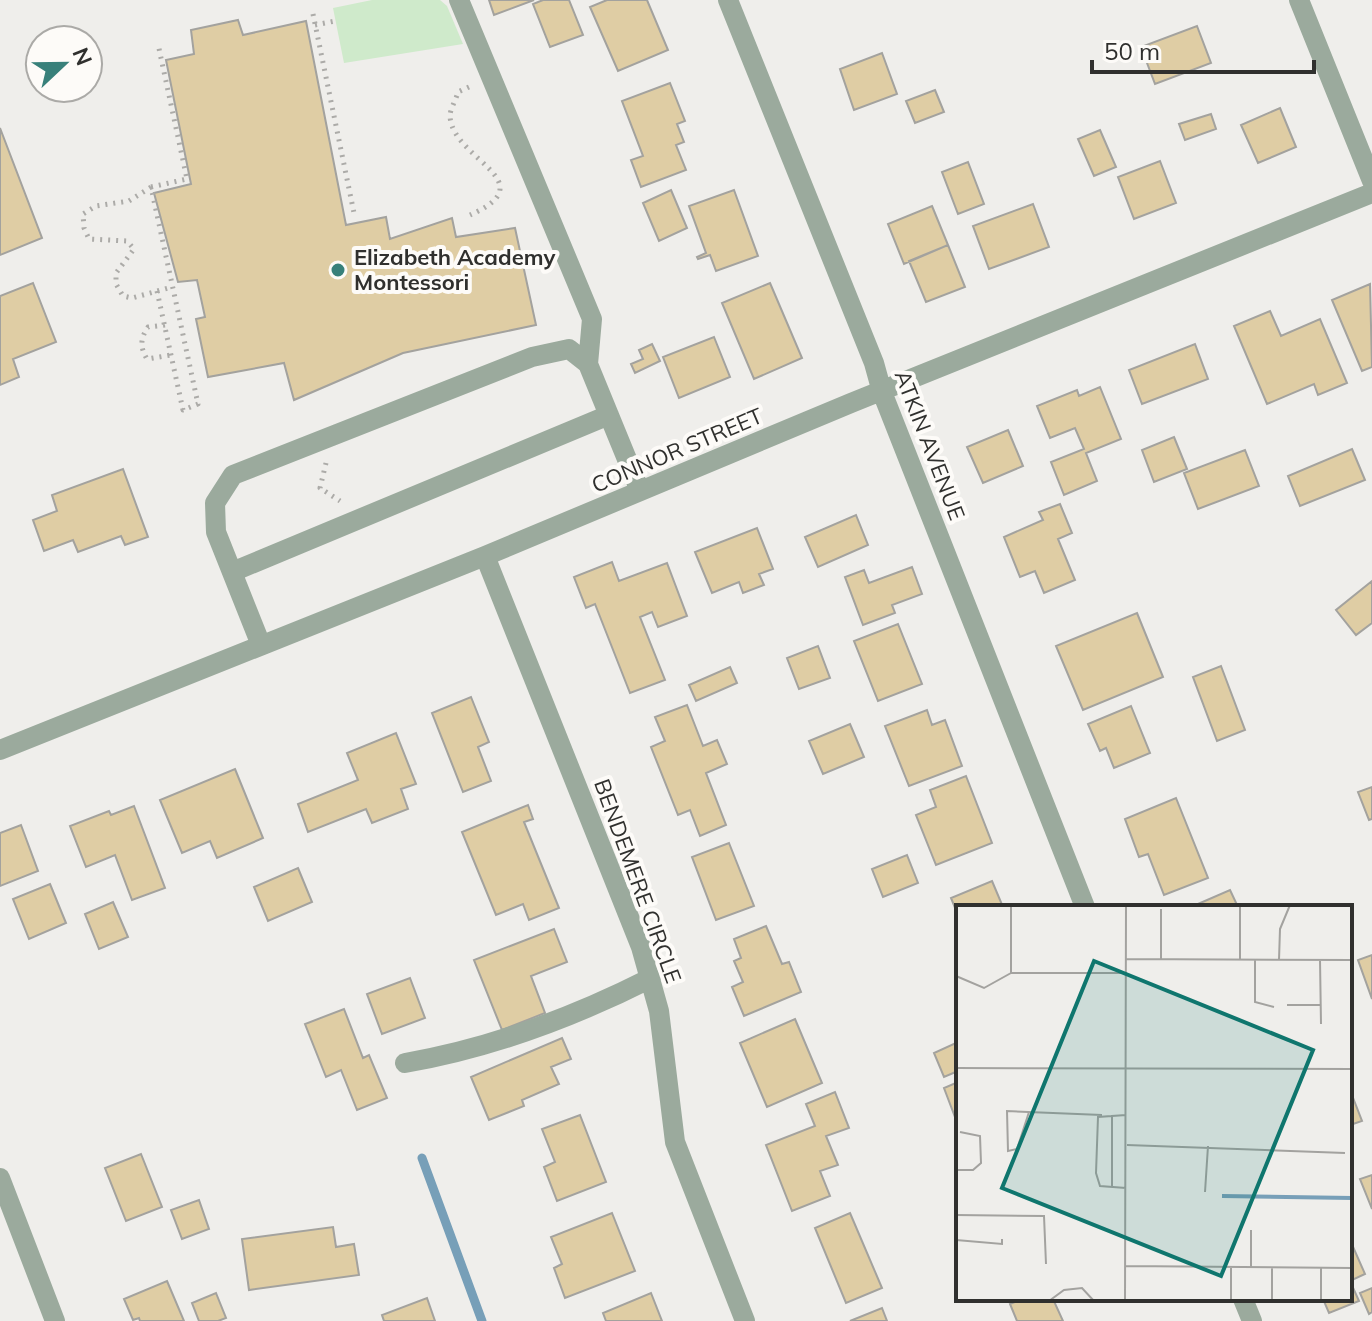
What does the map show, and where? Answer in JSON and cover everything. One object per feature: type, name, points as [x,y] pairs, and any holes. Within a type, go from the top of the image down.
[{"type":"street","points":[[459,0],[592,319],[588,364],[640,491]]},
{"type":"street","name":"ATKIN AVENUE","points":[[728,0],[874,363],[882,392],[1084,905]]},
{"type":"street","points":[[1299,0],[1372,181]]},
{"type":"street","name":"CONNOR STREET","points":[[0,750],[485,556],[1372,193]]},
{"type":"street","points":[[261,645],[216,532],[215,503],[233,475],[532,357],[569,349],[588,364]]},
{"type":"street","points":[[232,572],[609,415]]},
{"type":"street","name":"BENDEMERE CIRCLE","points":[[485,556],[651,978],[659,1011],[675,1142],[745,1321]]},
{"type":"street","points":[[405,1063],[513,1038],[595,1006],[651,978]]},
{"type":"street","points":[[0,1178],[55,1321]]},
{"type":"street","points":[[1244,1301],[1252,1321]]},
{"type":"path","points":[[313,14],[354,213]]},
{"type":"path","points":[[315,25],[335,21]]},
{"type":"path","points":[[158,44],[187,179],[151,187],[129,201],[96,206],[83,214],[89,239],[127,241],[134,249],[116,273],[116,284],[123,296],[132,298],[172,287]]},
{"type":"path","points":[[470,215],[490,206],[498,198],[500,184],[496,174],[464,148],[455,134],[450,115],[458,92],[477,83]]},
{"type":"path","points":[[151,187],[198,404],[183,410],[157,291]]},
{"type":"path","points":[[165,325],[148,327],[142,336],[141,349],[147,359],[171,355]]},
{"type":"path","points":[[330,450],[320,488],[364,517]]},
{"type":"green space","points":[[372,0],[440,0],[447,6],[463,44],[344,63],[333,8]]},
{"type":"building","points":[[489,0],[534,0],[494,15]]},
{"type":"building","points":[[543,0],[569,0],[583,35],[550,47],[533,4]]},
{"type":"building","points":[[607,0],[647,0],[668,50],[618,71],[590,7]]},
{"type":"building","points":[[238,20],[243,35],[306,21],[346,225],[386,217],[390,239],[452,218],[456,237],[515,228],[536,325],[403,353],[294,400],[284,363],[208,377],[196,319],[205,317],[197,280],[178,282],[154,193],[191,184],[166,60],[194,54],[191,30]]},
{"type":"building","points":[[1197,26],[1211,63],[1155,84],[1141,47]]},
{"type":"building","points":[[882,53],[897,94],[854,110],[840,69]]},
{"type":"building","points":[[670,83],[685,121],[677,124],[684,142],[676,145],[686,170],[641,187],[631,160],[643,156],[622,101]]},
{"type":"building","points":[[935,90],[944,112],[915,123],[906,101]]},
{"type":"building","points":[[1280,108],[1296,147],[1258,163],[1241,125]]},
{"type":"building","points":[[1211,114],[1216,129],[1185,140],[1179,124]]},
{"type":"building","points":[[0,128],[42,238],[0,255]]},
{"type":"building","points":[[1100,130],[1116,167],[1094,176],[1078,139]]},
{"type":"building","points":[[1160,161],[1176,203],[1134,219],[1118,177]]},
{"type":"building","points":[[968,162],[984,204],[958,214],[942,172]]},
{"type":"building","points":[[671,190],[687,228],[659,241],[643,203]]},
{"type":"building","points":[[734,190],[758,256],[716,271],[710,255],[697,257],[706,253],[689,206]]},
{"type":"building","points":[[1033,204],[1049,247],[989,269],[973,226]]},
{"type":"building","points":[[932,206],[948,245],[904,264],[888,224]]},
{"type":"building","points":[[948,245],[965,287],[926,302],[909,261]]},
{"type":"building","points":[[33,283],[56,342],[13,359],[19,377],[0,385],[0,296]]},
{"type":"building","points":[[770,283],[802,358],[754,379],[722,303]]},
{"type":"building","points":[[1370,284],[1372,367],[1362,371],[1332,300]]},
{"type":"building","points":[[1270,311],[1281,336],[1320,319],[1347,383],[1318,395],[1314,384],[1267,404],[1234,326]]},
{"type":"building","points":[[714,337],[730,377],[679,398],[663,357]]},
{"type":"building","points":[[652,344],[660,361],[635,373],[631,364],[643,359],[639,350]]},
{"type":"building","points":[[1195,344],[1208,379],[1142,404],[1129,370]]},
{"type":"building","points":[[1100,387],[1121,439],[1086,453],[1097,481],[1064,495],[1051,462],[1084,449],[1075,428],[1050,438],[1037,406],[1077,390],[1079,396]]},
{"type":"building","points":[[1008,430],[1023,466],[983,483],[967,447]]},
{"type":"building","points":[[1174,437],[1187,469],[1154,482],[1142,450]]},
{"type":"building","points":[[1352,449],[1365,480],[1300,506],[1288,476]]},
{"type":"building","points":[[1245,450],[1259,486],[1198,509],[1184,473]]},
{"type":"building","points":[[123,469],[148,537],[125,545],[121,536],[78,552],[73,540],[44,551],[33,520],[57,511],[52,495]]},
{"type":"building","points":[[1060,504],[1072,533],[1058,539],[1075,580],[1044,593],[1035,571],[1020,577],[1004,537],[1043,520],[1039,512]]},
{"type":"building","points":[[856,515],[868,545],[818,567],[805,537]]},
{"type":"building","points":[[757,528],[773,569],[759,574],[764,585],[743,593],[739,582],[712,593],[695,552]]},
{"type":"building","points":[[612,562],[619,581],[667,563],[687,616],[658,627],[652,612],[640,617],[665,680],[630,693],[595,604],[586,608],[574,577]]},
{"type":"building","points":[[912,567],[922,594],[892,605],[895,613],[863,625],[845,577],[864,570],[869,583]]},
{"type":"building","points":[[1372,581],[1372,623],[1356,635],[1336,610]]},
{"type":"building","points":[[1137,613],[1163,677],[1083,710],[1056,646]]},
{"type":"building","points":[[898,624],[922,684],[878,701],[854,641]]},
{"type":"building","points":[[818,646],[830,678],[799,689],[787,658]]},
{"type":"building","points":[[1221,666],[1245,730],[1217,741],[1193,677]]},
{"type":"building","points":[[730,667],[737,683],[696,701],[689,685]]},
{"type":"building","points":[[471,697],[489,742],[478,747],[491,781],[463,792],[432,713]]},
{"type":"building","points":[[687,705],[703,746],[717,740],[727,764],[706,773],[726,825],[700,836],[690,810],[678,815],[651,747],[665,741],[655,717]]},
{"type":"building","points":[[1131,706],[1150,753],[1114,768],[1106,748],[1100,751],[1088,724]]},
{"type":"building","points":[[927,710],[932,725],[945,720],[962,766],[909,786],[885,726]]},
{"type":"building","points":[[850,724],[864,757],[823,774],[809,741]]},
{"type":"building","points":[[396,733],[416,784],[401,789],[408,809],[372,823],[366,809],[308,832],[298,804],[358,780],[347,753]]},
{"type":"building","points":[[235,769],[263,838],[217,858],[210,841],[182,853],[160,800]]},
{"type":"building","points":[[966,776],[992,843],[936,865],[916,815],[936,807],[930,790]]},
{"type":"building","points":[[1372,787],[1372,819],[1369,820],[1358,792]]},
{"type":"building","points":[[1176,798],[1208,878],[1164,895],[1148,854],[1139,857],[1125,819]]},
{"type":"building","points":[[528,805],[533,819],[524,822],[559,908],[529,920],[523,904],[496,915],[462,832]]},
{"type":"building","points":[[134,806],[165,888],[132,900],[115,855],[86,867],[70,826],[109,811],[111,815]]},
{"type":"building","points":[[21,825],[38,871],[0,886],[0,833]]},
{"type":"building","points":[[729,843],[754,906],[716,920],[692,857]]},
{"type":"building","points":[[907,855],[918,883],[883,897],[872,869]]},
{"type":"building","points":[[298,868],[312,902],[268,921],[254,887]]},
{"type":"building","points":[[992,881],[1002,905],[956,905],[956,910],[951,898]]},
{"type":"building","points":[[50,884],[66,923],[29,939],[13,899]]},
{"type":"building","points":[[1230,890],[1237,905],[1196,905]]},
{"type":"building","points":[[113,902],[128,937],[99,949],[85,914]]},
{"type":"building","points":[[766,926],[782,964],[789,962],[801,992],[744,1016],[732,987],[743,982],[734,961],[741,958],[734,939]]},
{"type":"building","points":[[554,929],[567,962],[531,976],[545,1013],[502,1030],[474,960]]},
{"type":"building","points":[[1372,955],[1372,999],[1358,960]]},
{"type":"building","points":[[410,978],[425,1018],[382,1034],[367,994]]},
{"type":"building","points":[[344,1009],[363,1058],[369,1055],[387,1098],[357,1110],[341,1070],[326,1077],[305,1024]]},
{"type":"building","points":[[795,1019],[822,1083],[767,1107],[740,1043]]},
{"type":"building","points":[[562,1038],[571,1059],[551,1067],[559,1084],[522,1100],[524,1106],[489,1120],[471,1077]]},
{"type":"building","points":[[956,1043],[956,1072],[944,1077],[934,1053]]},
{"type":"building","points":[[956,1083],[956,1120],[944,1088]]},
{"type":"building","points":[[835,1092],[849,1128],[826,1136],[838,1165],[820,1171],[830,1196],[792,1211],[766,1145],[815,1126],[806,1104]]},
{"type":"building","points":[[1352,1095],[1362,1121],[1352,1124]]},
{"type":"building","points":[[580,1115],[606,1182],[557,1201],[544,1167],[555,1162],[542,1129]]},
{"type":"building","points":[[141,1154],[162,1207],[126,1221],[105,1168]]},
{"type":"building","points":[[1372,1175],[1372,1209],[1360,1179]]},
{"type":"building","points":[[199,1200],[209,1229],[182,1239],[171,1210]]},
{"type":"building","points":[[612,1213],[635,1271],[565,1298],[554,1268],[562,1264],[551,1237]]},
{"type":"building","points":[[850,1213],[882,1288],[846,1303],[815,1228]]},
{"type":"building","points":[[333,1227],[336,1247],[354,1244],[359,1275],[249,1290],[242,1239]]},
{"type":"building","points":[[1352,1245],[1365,1274],[1352,1280]]},
{"type":"building","points":[[167,1281],[184,1321],[133,1320],[124,1299]]},
{"type":"building","points":[[1352,1285],[1359,1301],[1329,1313],[1324,1301],[1352,1301]]},
{"type":"building","points":[[1372,1288],[1372,1312],[1369,1314],[1360,1293]]},
{"type":"building","points":[[216,1293],[226,1318],[199,1321],[192,1303]]},
{"type":"building","points":[[651,1293],[662,1321],[606,1321],[603,1313]]},
{"type":"building","points":[[427,1298],[435,1321],[384,1321],[382,1315]]},
{"type":"building","points":[[1017,1301],[1054,1301],[1063,1321],[1017,1321],[1010,1304]]},
{"type":"building","points":[[882,1308],[887,1321],[850,1321]]},
{"type":"waterway","points":[[422,1158],[482,1321]]},
{"type":"place","name":"Elizabeth Academy Montessori","points":[[338,270]]}]
